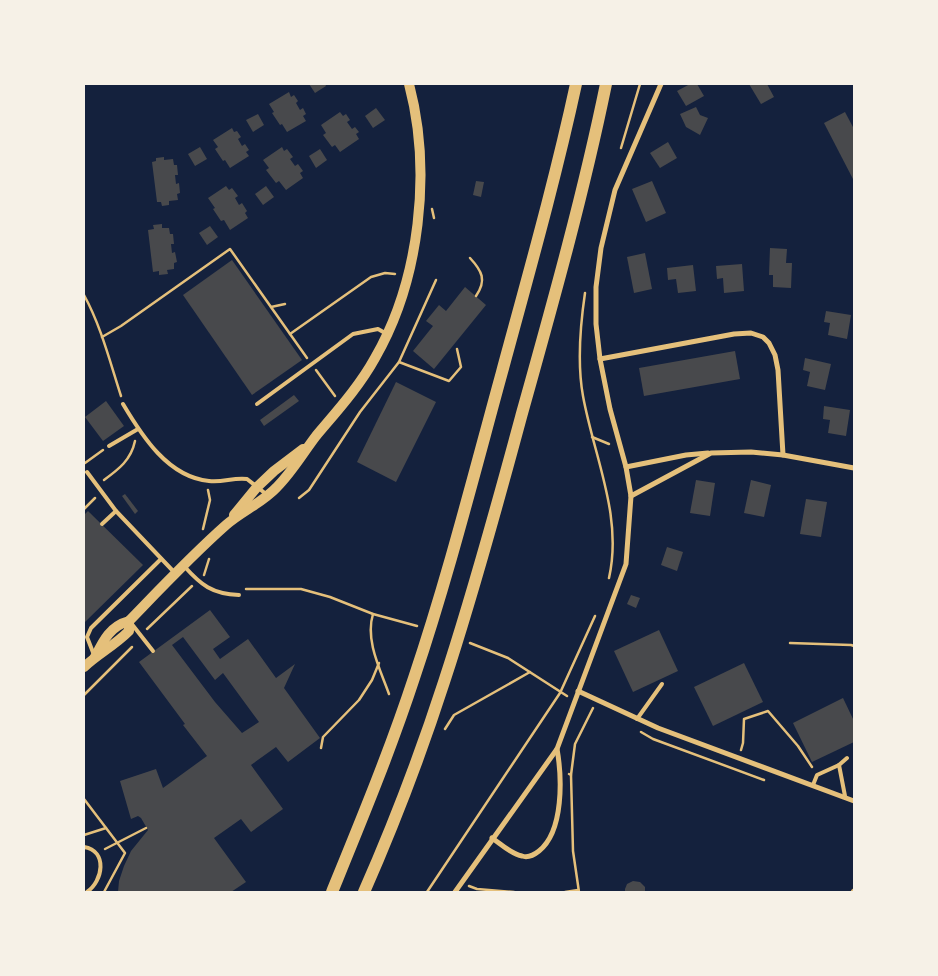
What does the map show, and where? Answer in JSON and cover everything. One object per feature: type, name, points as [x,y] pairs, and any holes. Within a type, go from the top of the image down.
[{"type":"highway","points":[[332,892],[377,780],[423,651],[454,550],[530,270],[576,84]]},
{"type":"highway","points":[[364,892],[410,777],[451,661],[486,546],[560,278],[594,145],[606,84]]},
{"type":"main road","points":[[84,667],[95,657],[115,645],[129,631],[130,621],[183,565],[228,524],[268,496],[288,475],[363,378],[388,334],[410,266],[421,182],[417,119],[408,84]]},
{"type":"main road","points":[[228,524],[257,487],[315,438]]},
{"type":"street","points":[[455,892],[557,749],[626,564],[631,496],[626,467],[610,409],[600,360],[596,324],[596,286],[601,248],[615,190],[661,84]]},
{"type":"street","points":[[600,360],[734,334],[751,333],[763,337],[769,344],[777,361],[783,455]]},
{"type":"street","points":[[626,467],[693,454],[750,452],[783,455],[854,468]]},
{"type":"street","points":[[631,496],[711,453]]},
{"type":"street","points":[[578,691],[637,719],[738,759],[854,801]]},
{"type":"street","points":[[492,838],[515,854],[528,857],[541,850],[550,838],[556,823],[560,795],[557,749]]},
{"type":"lane","points":[[257,404],[353,334],[378,329],[388,334]]},
{"type":"lane","points":[[123,404],[138,429],[173,467],[192,477],[208,481],[243,478],[250,481],[268,496]]},
{"type":"lane","points":[[109,446],[138,429]]},
{"type":"lane","points":[[87,472],[116,511],[175,573]]},
{"type":"lane","points":[[102,524],[116,511]]},
{"type":"lane","points":[[95,657],[87,637],[91,628],[161,559]]},
{"type":"lane","points":[[183,565],[201,584],[213,590],[239,596]]},
{"type":"lane","points":[[130,621],[153,651]]},
{"type":"lane","points":[[637,719],[662,684]]},
{"type":"lane","points":[[812,785],[817,775],[839,766],[846,758]]},
{"type":"lane","points":[[839,766],[844,796]]},
{"type":"lane","points":[[84,847],[92,849],[97,853],[101,869],[91,890],[87,892]]},
{"type":"path","points":[[620,151],[640,84]]},
{"type":"path","points":[[102,337],[121,326],[230,249],[290,334],[371,277],[397,274]]},
{"type":"path","points":[[470,258],[479,267],[482,277],[481,288],[476,296]]},
{"type":"path","points":[[299,498],[309,490],[360,412],[399,362],[436,280]]},
{"type":"path","points":[[586,286],[582,312],[580,364],[583,394],[592,437],[610,507],[612,563],[608,582]]},
{"type":"path","points":[[84,295],[102,337],[123,404]]},
{"type":"path","points":[[271,307],[285,304]]},
{"type":"path","points":[[278,325],[282,322]]},
{"type":"path","points":[[399,362],[449,381],[461,367],[457,349]]},
{"type":"path","points":[[96,484],[121,468],[134,446],[138,429]]},
{"type":"path","points":[[592,437],[621,449]]},
{"type":"path","points":[[84,463],[96,455]]},
{"type":"path","points":[[202,533],[210,500],[208,481]]},
{"type":"path","points":[[84,509],[101,492]]},
{"type":"path","points":[[210,556],[204,575],[210,579]]},
{"type":"path","points":[[242,589],[301,590],[330,597],[373,614],[418,627]]},
{"type":"path","points":[[428,892],[560,693],[598,608]]},
{"type":"path","points":[[373,614],[370,624],[370,637],[389,694]]},
{"type":"path","points":[[470,643],[508,658],[560,693],[575,700]]},
{"type":"path","points":[[790,643],[854,646]]},
{"type":"path","points":[[322,748],[323,737],[359,700],[372,680],[379,663]]},
{"type":"path","points":[[445,729],[454,715],[530,672]]},
{"type":"path","points":[[565,892],[578,891],[573,851],[571,775],[575,744],[593,708]]},
{"type":"path","points":[[735,770],[743,743],[744,719],[768,711],[798,746],[817,775]]},
{"type":"path","points":[[560,773],[571,775]]},
{"type":"path","points":[[84,799],[125,853],[104,892]]},
{"type":"path","points":[[84,835],[106,828]]},
{"type":"path","points":[[97,853],[146,828]]},
{"type":"path","points":[[461,884],[474,888],[514,892]]},
{"type":"path","points":[[474,888],[476,892]]},
{"type":"building","points":[[309,84],[325,84],[326,86],[315,93]]},
{"type":"building","points":[[690,84],[697,84],[704,96],[686,106],[677,91]]},
{"type":"building","points":[[749,84],[767,84],[774,97],[761,104]]},
{"type":"building","points":[[289,92],[291,97],[294,95],[298,101],[296,103],[300,110],[303,108],[306,114],[303,116],[306,121],[287,132],[272,113],[274,112],[269,104]]},
{"type":"building","points":[[696,107],[700,115],[708,118],[700,135],[686,127],[680,114]]},
{"type":"building","points":[[376,108],[385,120],[373,128],[365,116]]},
{"type":"building","points":[[340,112],[343,116],[346,114],[350,120],[347,122],[352,129],[355,127],[359,132],[356,134],[359,139],[340,152],[335,145],[332,147],[323,135],[326,133],[321,125]]},
{"type":"building","points":[[845,112],[854,129],[854,181],[824,123]]},
{"type":"building","points":[[258,114],[264,125],[253,132],[246,120]]},
{"type":"building","points":[[232,128],[241,137],[238,139],[242,146],[245,144],[249,150],[246,152],[249,156],[230,168],[215,149],[218,147],[213,140]]},
{"type":"building","points":[[668,142],[677,158],[660,168],[650,153]]},
{"type":"building","points":[[200,147],[207,159],[195,166],[188,154]]},
{"type":"building","points":[[282,147],[284,151],[287,149],[293,157],[290,159],[295,166],[298,164],[303,171],[300,173],[303,178],[286,190],[279,181],[276,183],[266,170],[269,168],[263,160]]},
{"type":"building","points":[[320,149],[327,160],[316,168],[309,156]]},
{"type":"building","points":[[164,157],[164,160],[173,159],[174,165],[177,165],[178,175],[175,175],[176,184],[179,183],[180,193],[177,194],[178,200],[169,201],[169,205],[162,206],[161,202],[157,202],[152,162],[156,161],[156,158]]},
{"type":"building","points":[[476,181],[484,182],[481,197],[473,195]]},
{"type":"building","points":[[652,181],[666,213],[646,222],[632,189]]},
{"type":"building","points":[[226,186],[229,190],[232,188],[238,196],[235,198],[239,205],[242,203],[247,211],[245,213],[248,218],[230,230],[224,220],[221,221],[208,198]]},
{"type":"building","points":[[266,186],[274,197],[263,205],[255,194]]},
{"type":"building","points":[[162,224],[162,228],[169,228],[170,234],[173,234],[174,244],[171,244],[172,253],[175,252],[177,262],[174,263],[174,269],[167,270],[168,274],[159,275],[159,271],[153,272],[148,230],[154,229],[153,225]]},
{"type":"building","points":[[210,226],[218,237],[207,245],[199,233]]},
{"type":"building","points":[[770,248],[787,249],[786,263],[792,263],[791,288],[773,287],[773,275],[769,275]]},
{"type":"building","points":[[645,253],[652,289],[634,293],[627,257]]},
{"type":"building","points":[[232,260],[302,360],[252,395],[183,295]]},
{"type":"building","points":[[742,264],[744,291],[724,293],[723,278],[717,279],[716,266]]},
{"type":"building","points":[[693,265],[696,291],[678,293],[676,279],[668,280],[667,268]]},
{"type":"building","points":[[465,287],[486,305],[434,369],[413,351],[433,326],[426,321],[439,305],[446,311]]},
{"type":"building","points":[[826,311],[851,315],[847,339],[828,335],[830,323],[824,322]]},
{"type":"building","points":[[735,351],[740,379],[644,396],[639,368]]},
{"type":"building","points":[[805,358],[831,364],[825,390],[807,386],[810,372],[803,370]]},
{"type":"building","points":[[396,382],[436,402],[396,482],[357,462]]},
{"type":"building","points":[[294,395],[299,401],[264,426],[260,420]]},
{"type":"building","points":[[106,401],[124,426],[103,441],[85,417]]},
{"type":"building","points":[[824,406],[850,410],[846,436],[828,433],[830,420],[823,419]]},
{"type":"building","points":[[696,480],[715,483],[710,516],[690,513]]},
{"type":"building","points":[[751,480],[771,485],[764,517],[744,513]]},
{"type":"building","points":[[125,494],[138,511],[135,514],[122,496]]},
{"type":"building","points":[[806,499],[827,502],[821,537],[800,534]]},
{"type":"building","points":[[88,511],[143,565],[84,623],[84,515]]},
{"type":"building","points":[[667,547],[683,552],[677,571],[661,565]]},
{"type":"building","points":[[631,595],[640,598],[636,608],[627,604]]},
{"type":"building","points":[[210,610],[230,637],[213,649],[220,659],[248,639],[276,678],[295,664],[284,688],[320,738],[288,762],[276,747],[251,765],[283,809],[251,832],[241,819],[214,838],[246,882],[231,892],[118,892],[119,881],[131,851],[148,830],[138,816],[131,819],[120,781],[156,769],[163,788],[207,756],[139,662]],"holes":[[[183,637],[215,680],[223,673],[259,722],[242,733],[215,702],[172,645]]]},
{"type":"building","points":[[659,630],[678,671],[633,692],[614,651]]},
{"type":"building","points":[[744,663],[763,702],[713,726],[694,687]]},
{"type":"building","points":[[843,698],[854,721],[854,742],[812,762],[793,723]]},
{"type":"building","points":[[633,881],[640,882],[645,887],[645,892],[625,892],[627,884]]}]
